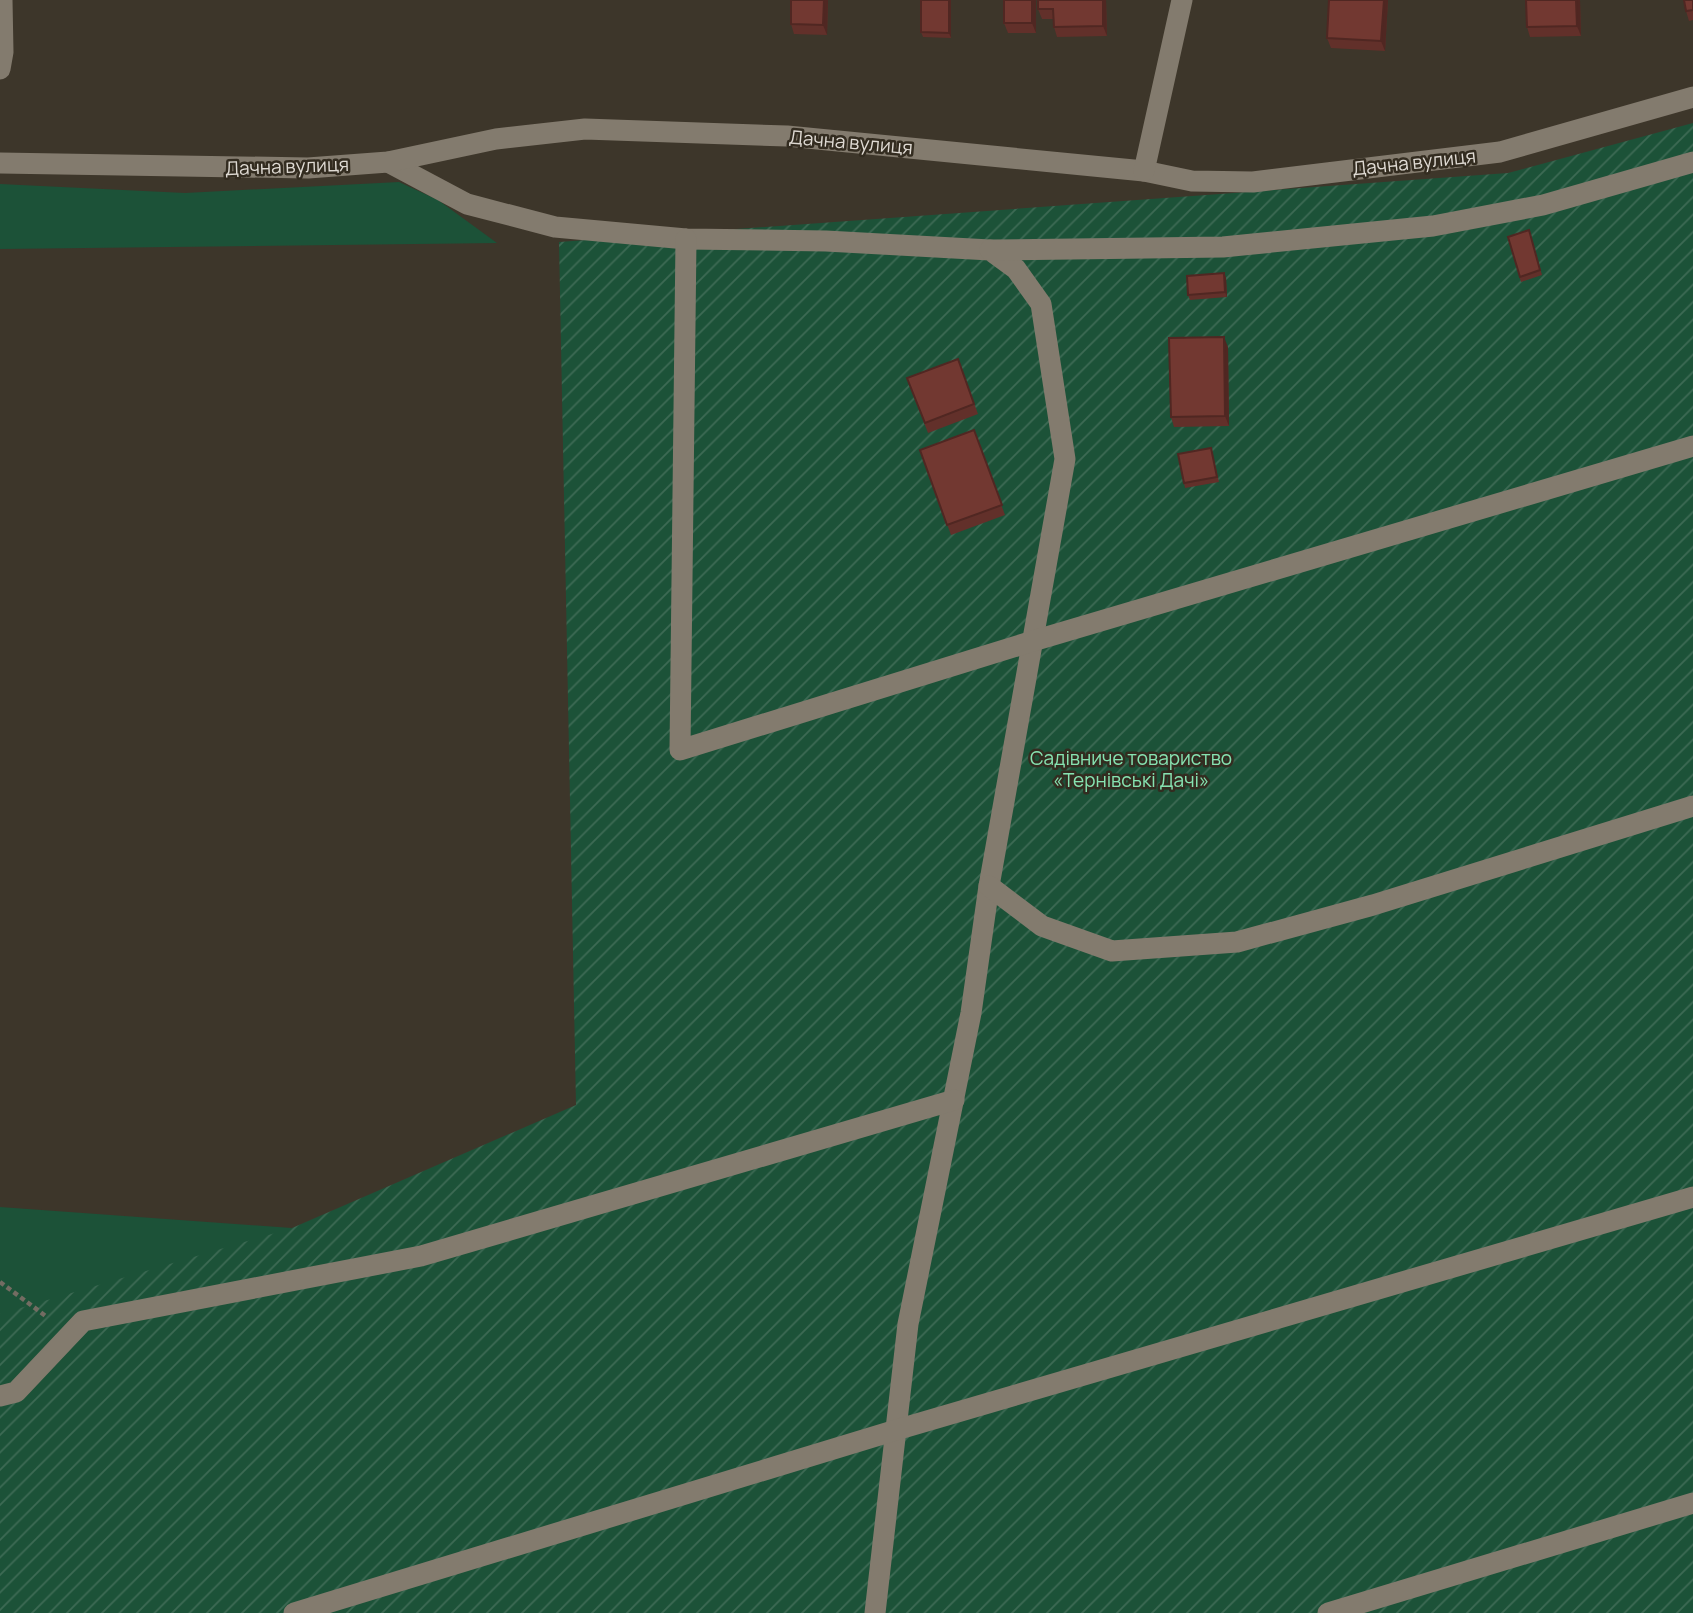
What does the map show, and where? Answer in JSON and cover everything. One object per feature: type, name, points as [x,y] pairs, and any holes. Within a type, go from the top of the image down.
[{"type":"street","points":[[0,69],[3,52],[2,0]]},
{"type":"street","points":[[1144,171],[1182,0]]},
{"type":"street","name":"Дачна вулиця","points":[[0,163],[270,168],[388,162],[496,139],[585,130],[787,136],[1144,171],[1192,181],[1253,182],[1500,152],[1693,97]]},
{"type":"street","points":[[388,162],[467,204],[555,228],[686,239],[826,241],[990,250],[1223,247],[1433,226],[1543,205],[1693,162]]},
{"type":"street","points":[[686,239],[680,750],[1033,641],[1693,446]]},
{"type":"street","points":[[874,1613],[908,1324],[971,1013],[989,886],[1065,459],[1041,304],[1016,269],[990,250]]},
{"type":"street","points":[[989,886],[1042,926],[1112,951],[1237,942],[1373,905],[1693,806]]},
{"type":"street","points":[[0,1396],[16,1392],[83,1321],[421,1256],[954,1100]]},
{"type":"street","points":[[294,1613],[896,1430],[1693,1197]]},
{"type":"street","points":[[1328,1613],[1693,1503]]},
{"type":"path","points":[[0,1282],[71,1334]]},
{"type":"green space","name":"Садівниче товариство «Тернівські Дачі»","points":[[1693,123],[1693,1613],[0,1613],[0,1314],[292,1228],[576,1105],[559,242],[1508,173]]},
{"type":"green space","points":[[399,182],[438,200],[497,243],[0,249],[0,184],[185,193]]},
{"type":"green space","points":[[0,1207],[292,1228],[0,1416]]},
{"type":"building","points":[[791,0],[824,0],[823,25],[791,24]]},
{"type":"building","points":[[921,0],[949,0],[949,33],[921,32]]},
{"type":"building","points":[[1004,0],[1032,0],[1032,23],[1004,23]]},
{"type":"building","points":[[1038,0],[1103,0],[1103,26],[1054,27],[1053,9],[1038,9]]},
{"type":"building","points":[[1329,0],[1384,0],[1381,41],[1327,38]]},
{"type":"building","points":[[1526,0],[1576,0],[1577,26],[1527,27]]},
{"type":"building","points":[[1684,0],[1693,0],[1693,10],[1686,11]]},
{"type":"building","points":[[1529,230],[1540,270],[1520,277],[1508,237]]},
{"type":"building","points":[[1224,273],[1225,292],[1188,295],[1187,276]]},
{"type":"building","points":[[1224,337],[1225,416],[1171,417],[1169,338]]},
{"type":"building","points":[[958,359],[974,404],[925,423],[907,378]]},
{"type":"building","points":[[974,430],[1002,505],[947,525],[920,450]]},
{"type":"building","points":[[1211,448],[1217,477],[1184,483],[1178,454]]}]
